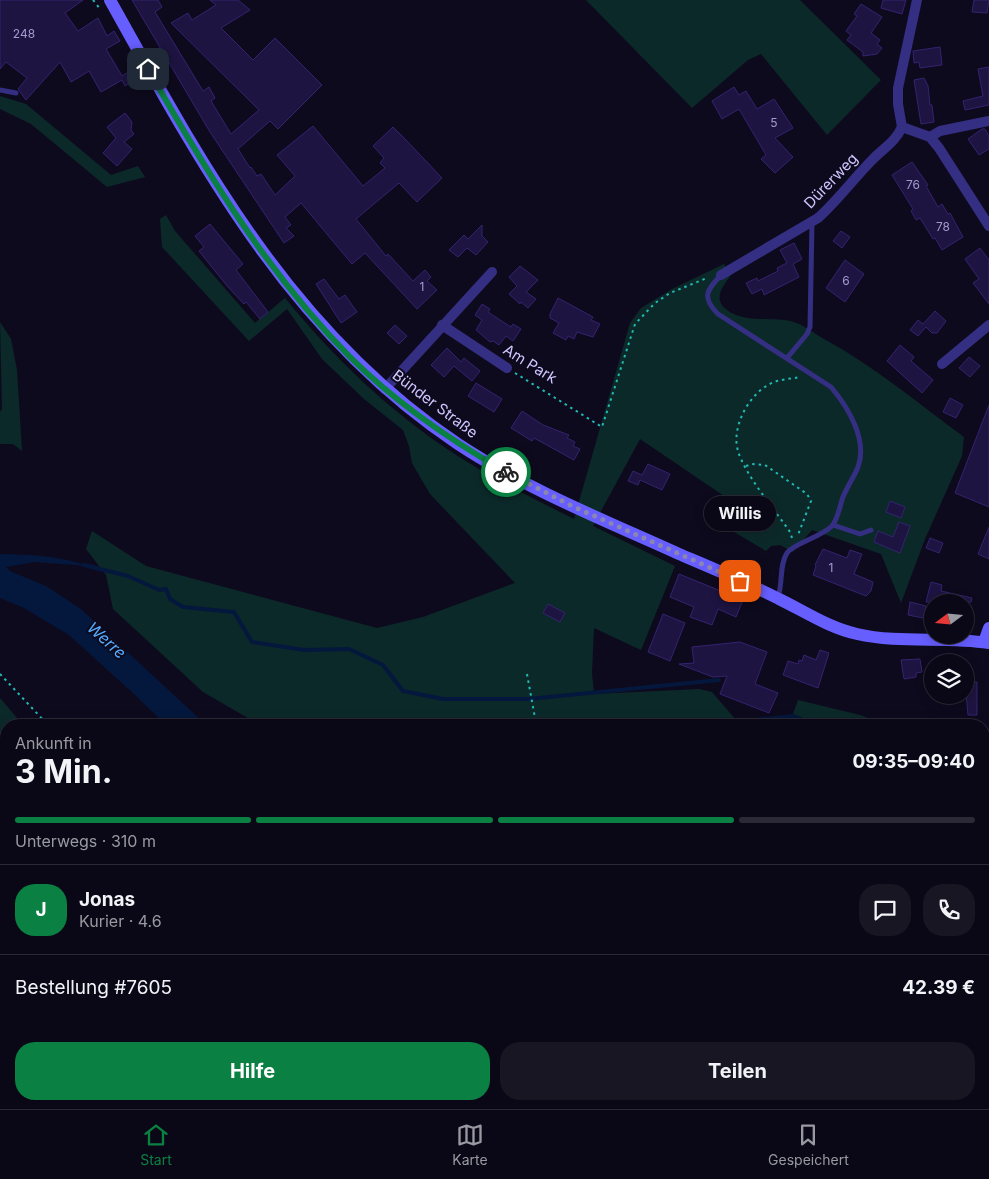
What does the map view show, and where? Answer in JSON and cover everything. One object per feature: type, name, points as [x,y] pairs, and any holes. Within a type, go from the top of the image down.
[{"type":"main road","name":"Bünder Straße","points":[[110,0],[177,120],[253,240],[285,284],[317,322],[352,358],[385,388],[459,445],[515,477],[572,506],[778,598],[812,616],[853,634],[893,640],[956,639],[986,643]]},
{"type":"main road","points":[[986,643],[989,628]]},
{"type":"street","points":[[918,0],[898,88],[898,104],[902,127],[930,137],[989,226]]},
{"type":"street","points":[[930,137],[940,131],[989,121]]},
{"type":"street","name":"Dürerweg","points":[[721,275],[812,222],[832,206],[874,158],[898,137],[902,127]]},
{"type":"street","points":[[385,388],[492,272]]},
{"type":"street","name":"Am Park","points":[[442,325],[507,368]]},
{"type":"street","points":[[942,364],[989,325]]},
{"type":"lane","points":[[0,90],[16,93]]},
{"type":"lane","points":[[787,358],[807,334],[810,326],[812,222]]},
{"type":"lane","points":[[721,275],[709,288],[707,297],[711,307],[718,314],[809,371],[831,387],[843,401],[854,423],[861,448],[859,466],[843,497],[833,525],[811,540],[794,546],[787,552],[778,598]]},
{"type":"lane","points":[[833,525],[860,534],[871,530]]},
{"type":"path","points":[[93,0],[105,14]]},
{"type":"path","name":"Am Park","points":[[507,368],[602,427],[634,324],[655,302],[670,293],[694,282],[721,275]]},
{"type":"path","points":[[794,546],[790,532],[737,450],[736,434],[743,414],[753,396],[768,385],[785,378],[801,378],[809,371]]},
{"type":"path","points":[[746,466],[752,464],[765,465],[807,494],[811,501],[794,546]]},
{"type":"path","points":[[0,674],[42,719]]},
{"type":"path","points":[[527,674],[535,718]]},
{"type":"green space","points":[[586,0],[800,0],[881,80],[827,135],[761,54],[748,60],[692,108]]},
{"type":"green space","points":[[0,96],[26,104],[111,175],[138,166],[145,177],[107,187],[31,124],[0,109]]},
{"type":"green space","points":[[166,215],[175,231],[255,323],[285,298],[363,382],[406,419],[453,453],[482,471],[574,519],[630,323],[641,308],[672,289],[724,264],[731,275],[720,292],[720,301],[727,310],[742,317],[786,320],[806,327],[896,385],[964,437],[962,456],[925,539],[901,603],[881,554],[812,530],[793,552],[780,545],[771,546],[766,551],[734,532],[723,519],[727,498],[640,439],[593,526],[675,566],[641,650],[594,628],[592,673],[594,694],[699,689],[712,692],[735,719],[250,719],[203,692],[113,609],[106,575],[86,549],[92,531],[146,566],[377,628],[423,617],[515,583],[430,494],[412,463],[409,446],[403,430],[364,399],[322,359],[287,309],[249,341],[162,247],[160,219]]},
{"type":"green space","points":[[0,322],[11,339],[17,370],[22,451],[13,444],[0,444],[0,412],[2,409]]},
{"type":"green space","points":[[0,698],[18,719],[0,719]]},
{"type":"green space","points":[[798,700],[871,719],[805,719],[793,714]]},
{"type":"water","name":"Werre","points":[[0,554],[55,558],[87,566],[35,562],[6,567],[10,571],[46,586],[81,609],[200,719],[160,719],[69,635],[24,608],[0,598]]},
{"type":"water","points":[[793,714],[805,719],[744,719]]},
{"type":"building","points":[[0,0],[83,0],[65,13],[78,31],[98,18],[107,36],[114,31],[120,41],[106,49],[122,76],[133,69],[138,78],[125,86],[122,80],[101,92],[89,71],[71,82],[60,62],[26,100],[18,89],[27,78],[6,62],[0,69]]},
{"type":"building","points":[[132,0],[158,0],[162,7],[155,12],[203,91],[209,87],[215,98],[211,101],[231,134],[259,110],[171,23],[188,13],[192,20],[216,5],[210,0],[238,0],[250,10],[221,28],[253,60],[275,38],[322,85],[278,129],[270,121],[238,149],[250,168],[257,176],[261,174],[275,195],[295,176],[277,155],[313,126],[363,186],[385,168],[380,163],[384,158],[373,146],[393,127],[442,178],[417,202],[399,183],[356,219],[386,256],[388,254],[413,281],[425,270],[431,277],[427,281],[437,290],[417,309],[365,253],[352,264],[301,203],[285,217],[291,225],[286,228],[294,236],[284,243],[210,132]]},
{"type":"building","points":[[883,0],[906,0],[902,14],[881,8]]},
{"type":"building","points":[[974,0],[989,0],[987,13],[972,12]]},
{"type":"building","points":[[861,4],[882,17],[871,33],[880,40],[877,44],[882,48],[877,54],[863,56],[863,52],[847,40],[851,35],[846,31],[857,16],[854,14]]},
{"type":"building","points":[[940,47],[942,65],[920,68],[919,62],[914,63],[913,51]]},
{"type":"building","points":[[989,67],[989,105],[965,110],[963,101],[983,96],[978,69]]},
{"type":"building","points":[[924,78],[928,86],[934,122],[921,124],[914,80]]},
{"type":"building","points":[[734,87],[739,95],[746,91],[757,109],[774,99],[793,128],[775,138],[793,157],[775,173],[761,159],[766,155],[739,109],[722,119],[712,101]]},
{"type":"building","points":[[125,113],[132,122],[131,130],[134,134],[124,142],[132,149],[117,166],[103,153],[116,138],[107,127]]},
{"type":"building","points":[[982,129],[985,129],[989,136],[989,149],[979,155],[968,139]]},
{"type":"building","points":[[912,162],[928,185],[926,186],[938,207],[942,204],[948,214],[950,213],[963,237],[942,250],[920,218],[916,220],[911,211],[913,209],[892,175]]},
{"type":"building","points":[[210,224],[243,264],[236,270],[268,312],[260,319],[246,302],[244,304],[228,287],[199,251],[204,247],[195,236]]},
{"type":"building","points":[[482,225],[482,236],[488,242],[476,255],[467,248],[458,257],[449,250],[464,235],[468,239]]},
{"type":"building","points":[[841,231],[850,237],[842,248],[833,241]]},
{"type":"building","points":[[794,243],[802,259],[793,264],[799,277],[764,295],[762,289],[752,294],[746,283],[757,278],[758,281],[778,271],[777,268],[787,263],[780,250]]},
{"type":"building","points":[[980,248],[989,260],[989,304],[973,283],[979,279],[965,259]]},
{"type":"building","points":[[845,260],[864,274],[845,302],[826,288]]},
{"type":"building","points":[[520,266],[538,280],[526,292],[536,299],[528,308],[521,302],[520,304],[509,294],[517,286],[509,277]]},
{"type":"building","points":[[324,279],[339,299],[345,295],[357,312],[341,323],[316,284]]},
{"type":"building","points":[[558,298],[593,317],[591,320],[600,324],[593,337],[577,332],[574,339],[568,336],[566,340],[553,333],[559,323],[550,318],[550,314]]},
{"type":"building","points":[[482,304],[490,309],[488,312],[500,320],[511,327],[513,324],[521,329],[513,341],[506,336],[499,345],[493,341],[490,342],[476,330],[482,320],[475,315]]},
{"type":"building","points":[[935,311],[946,321],[937,333],[932,333],[926,327],[918,336],[910,330],[918,320],[923,324]]},
{"type":"building","points":[[395,325],[407,336],[399,344],[387,333]]},
{"type":"building","points":[[900,345],[914,357],[911,361],[933,380],[922,393],[887,361]]},
{"type":"building","points":[[447,348],[461,362],[464,358],[480,371],[472,381],[454,366],[444,377],[431,365]]},
{"type":"building","points":[[969,357],[980,366],[970,377],[959,368]]},
{"type":"building","points":[[476,383],[502,399],[494,412],[468,396]]},
{"type":"building","points":[[950,398],[963,405],[956,418],[943,412]]},
{"type":"building","points":[[989,405],[989,507],[955,493]]},
{"type":"building","points":[[522,411],[543,425],[569,435],[567,438],[575,442],[573,446],[580,449],[574,460],[534,438],[532,441],[511,428]]},
{"type":"building","points":[[648,464],[670,474],[662,490],[640,480],[638,485],[628,481],[633,471],[642,475]]},
{"type":"building","points":[[890,501],[905,507],[901,518],[886,512]]},
{"type":"building","points":[[899,522],[910,526],[900,553],[874,542],[878,531],[893,537]]},
{"type":"building","points":[[989,527],[989,559],[978,554]]},
{"type":"building","points":[[930,538],[943,543],[939,553],[926,548]]},
{"type":"building","points":[[823,549],[847,558],[850,550],[862,554],[854,574],[873,582],[871,591],[866,596],[813,575],[815,565]]},
{"type":"building","points":[[679,574],[743,600],[736,617],[718,609],[712,625],[690,617],[694,607],[670,597]]},
{"type":"building","points":[[931,582],[942,585],[941,591],[954,594],[928,594]]},
{"type":"building","points":[[910,602],[924,606],[923,618],[908,615]]},
{"type":"building","points":[[548,604],[565,613],[560,622],[543,613]]},
{"type":"building","points":[[663,614],[685,623],[670,661],[648,652]]},
{"type":"building","points":[[740,642],[767,652],[755,684],[778,693],[769,713],[720,694],[727,676],[713,677],[679,664],[694,663],[692,647]]},
{"type":"building","points":[[820,650],[829,653],[818,688],[783,675],[788,661],[798,664],[799,660],[802,661],[804,655],[816,660]]},
{"type":"building","points":[[920,659],[922,672],[916,673],[916,677],[904,679],[901,660]]},
{"type":"building","points":[[974,682],[977,682],[977,715],[968,715],[967,704],[974,704]]},
{"type":"waterway","points":[[84,565],[128,576],[159,590],[166,589],[170,599],[183,607],[234,612],[252,642],[304,650],[349,649],[383,665],[403,691],[443,699],[529,699],[719,680]]},
{"type":"way so far","points":[[506,472],[572,506],[740,581]]},
{"type":"place","name":"Willis","points":[[740,581]]},
{"type":"route","points":[[148,69],[215,183],[253,240],[285,284],[317,322],[352,358],[421,417],[459,445],[506,472]]}]
